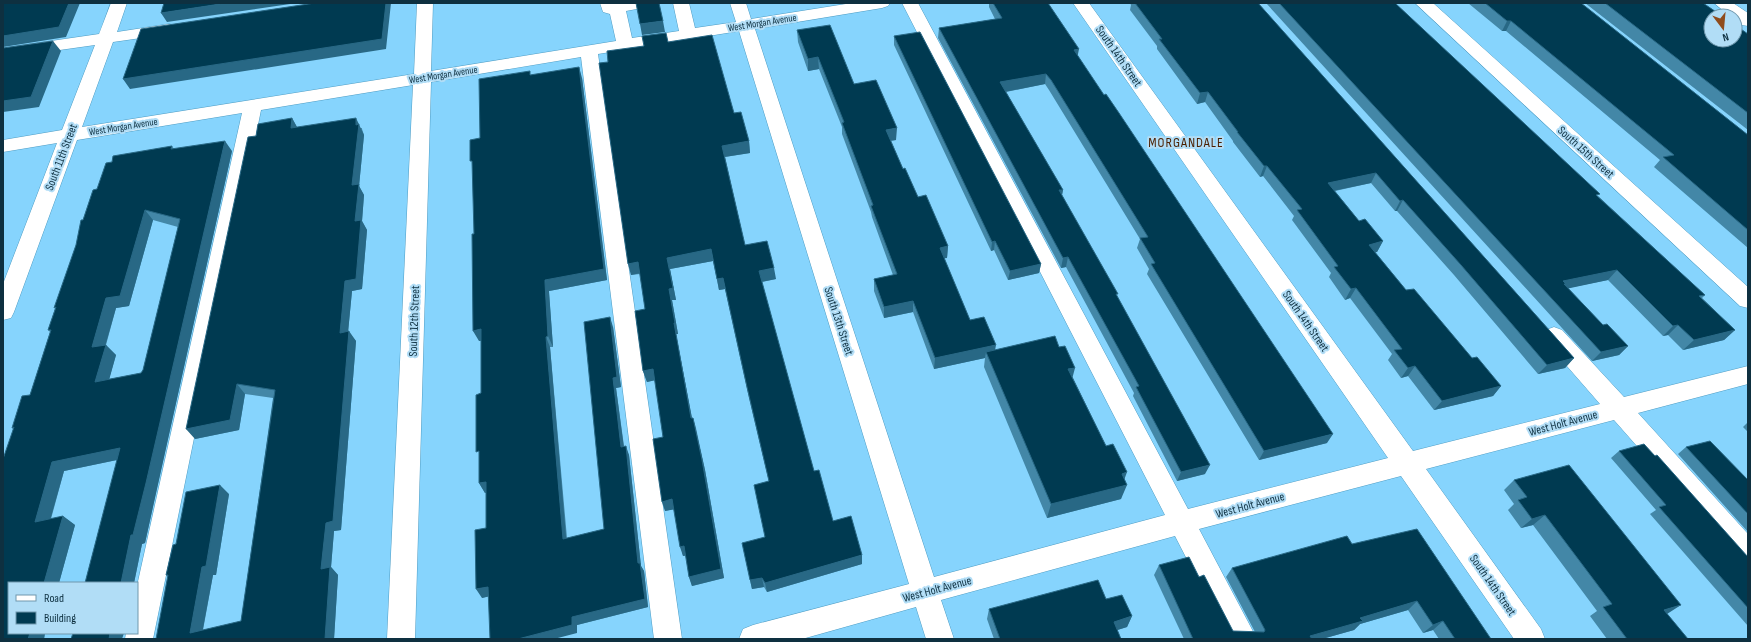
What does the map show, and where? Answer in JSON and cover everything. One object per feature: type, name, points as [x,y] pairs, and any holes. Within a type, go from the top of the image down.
[{"type":"street","name":"South 11th Street","points":[[3,312],[119,3]]},
{"type":"street","name":"South 12th Street","points":[[401,639],[425,3]]},
{"type":"street","points":[[625,44],[612,5],[646,3]]},
{"type":"street","points":[[681,3],[688,34]]},
{"type":"street","name":"South 13th Street","points":[[738,3],[940,639]]},
{"type":"street","name":"West Morgan Avenue","points":[[3,146],[882,3]]},
{"type":"street","points":[[910,3],[1243,639]]},
{"type":"street","name":"South 14th Street","points":[[1081,3],[1531,639]]},
{"type":"street","name":"South 15th Street","points":[[1423,3],[1748,300]]},
{"type":"street","points":[[1722,3],[1748,22]]},
{"type":"street","points":[[3,53],[187,27]]},
{"type":"street","points":[[589,50],[668,639]]},
{"type":"street","points":[[140,639],[253,105]]},
{"type":"street","points":[[1539,320],[1748,553]]},
{"type":"street","name":"West Holt Avenue","points":[[753,639],[1182,522],[1748,375]]},
{"type":"building","points":[[3,3],[69,3],[59,27],[3,36]]},
{"type":"building","points":[[164,3],[227,3],[161,13]]},
{"type":"building","points":[[315,3],[386,3],[382,39],[123,79],[141,29]]},
{"type":"building","points":[[636,3],[659,3],[663,21],[640,24]]},
{"type":"building","points":[[993,3],[1048,3],[1079,49],[1074,50],[1104,95],[1106,94],[1119,113],[1333,434],[1264,451],[1151,264],[1155,263],[1140,238],[1148,237],[1051,80],[1046,74],[1000,82],[1063,190],[1059,190],[1118,294],[1116,294],[1210,465],[1181,472],[1136,387],[1139,386],[1068,257],[1063,258],[939,28],[1002,18]]},
{"type":"building","points":[[1135,3],[1258,3],[1574,358],[1547,365],[1461,265],[1403,200],[1400,201],[1376,173],[1328,183],[1359,221],[1365,219],[1383,241],[1369,245],[1406,290],[1414,289],[1472,358],[1477,357],[1501,386],[1442,401],[1415,366],[1408,368],[1394,350],[1402,349],[1356,288],[1351,289],[1334,267],[1338,266],[1297,210],[1302,209],[1267,166],[1264,166],[1208,92],[1200,93],[1159,39],[1162,39]]},
{"type":"building","points":[[1279,3],[1395,3],[1600,194],[1596,195],[1705,295],[1699,296],[1735,330],[1694,340],[1678,325],[1673,326],[1617,270],[1563,281],[1566,284],[1564,284],[1603,325],[1607,324],[1628,346],[1601,352]]},
{"type":"building","points":[[1485,3],[1581,3],[1748,135],[1748,230],[1663,157],[1674,155],[1511,21],[1507,21]]},
{"type":"building","points":[[1605,3],[1703,3],[1710,8],[1703,8],[1703,48],[1743,48],[1743,31],[1748,34],[1748,113]]},
{"type":"building","points":[[830,25],[854,84],[876,80],[897,128],[886,130],[903,169],[905,168],[918,197],[926,195],[948,246],[940,248],[970,320],[984,317],[996,345],[935,358],[913,301],[884,307],[874,279],[897,274],[842,123],[844,122],[818,57],[808,59],[797,30]]},
{"type":"building","points":[[920,32],[1041,264],[1010,271],[995,241],[992,242],[894,36]]},
{"type":"building","points":[[666,33],[668,42],[712,35],[734,113],[741,112],[749,141],[722,146],[745,245],[767,241],[774,268],[759,271],[814,471],[819,470],[833,521],[851,516],[862,555],[765,583],[762,578],[750,580],[742,543],[765,537],[754,485],[769,481],[723,278],[717,279],[711,249],[667,258],[673,288],[669,289],[674,323],[691,418],[693,418],[702,460],[721,569],[689,577],[684,546],[680,547],[672,499],[662,502],[653,439],[663,437],[653,369],[643,371],[635,311],[645,309],[638,262],[628,264],[599,63],[608,62],[607,51],[644,46],[642,36]]},
{"type":"building","points":[[53,41],[31,97],[3,101],[3,48]]},
{"type":"building","points":[[579,67],[604,269],[545,280],[548,336],[546,337],[563,539],[604,529],[584,322],[610,317],[617,377],[613,378],[621,447],[626,446],[638,563],[640,563],[645,599],[572,617],[572,625],[518,639],[490,639],[488,587],[476,589],[475,530],[486,528],[486,482],[479,483],[479,451],[476,452],[476,395],[481,393],[481,329],[473,331],[472,234],[474,234],[472,161],[470,161],[470,140],[480,138],[479,79],[530,71],[530,75]]},
{"type":"building","points":[[292,118],[291,128],[356,118],[356,125],[359,124],[352,185],[359,184],[355,221],[361,220],[356,279],[345,281],[340,333],[349,331],[333,521],[326,523],[321,569],[330,567],[325,639],[156,639],[168,575],[166,575],[173,545],[176,544],[186,492],[220,485],[206,566],[202,567],[190,633],[241,621],[275,390],[237,384],[230,420],[186,429],[248,137],[256,136],[258,124]]},
{"type":"building","points":[[225,141],[146,483],[133,535],[131,535],[121,582],[85,582],[120,448],[52,462],[35,522],[63,516],[44,582],[8,582],[8,634],[30,634],[28,639],[3,639],[3,459],[14,427],[12,428],[22,396],[30,395],[51,330],[48,330],[56,307],[54,308],[76,245],[81,220],[83,220],[93,190],[97,189],[106,163],[112,162],[113,156],[172,146],[171,149]],"holes":[[[145,210],[180,219],[143,370],[141,373],[95,382],[106,345],[92,347],[106,298],[120,296]]]},
{"type":"building","points":[[1055,336],[1059,347],[1065,346],[1075,368],[1068,369],[1106,446],[1113,444],[1127,472],[1122,474],[1127,485],[1051,504],[986,352]]},
{"type":"building","points":[[1710,441],[1748,480],[1748,514],[1686,447]]},
{"type":"building","points":[[1644,444],[1655,456],[1657,455],[1748,557],[1748,608],[1659,507],[1666,505],[1619,451]]},
{"type":"building","points":[[1569,465],[1681,605],[1664,610],[1688,639],[1627,639],[1603,607],[1612,604],[1545,515],[1532,519],[1518,500],[1527,497],[1514,480]]},
{"type":"building","points":[[1417,529],[1491,639],[1455,639],[1443,621],[1433,625],[1417,601],[1360,618],[1363,621],[1310,636],[1312,639],[1193,639],[1159,565],[1189,557],[1199,577],[1204,575],[1233,631],[1264,632],[1265,630],[1232,568],[1347,536],[1352,544]]},
{"type":"building","points":[[1098,580],[1106,599],[1122,595],[1132,616],[1114,622],[1121,639],[1000,639],[989,609]]},
{"type":"building","points":[[73,634],[110,634],[109,639],[71,639]]},
{"type":"district","name":"MORGANDALE","points":[[1186,142]]}]
